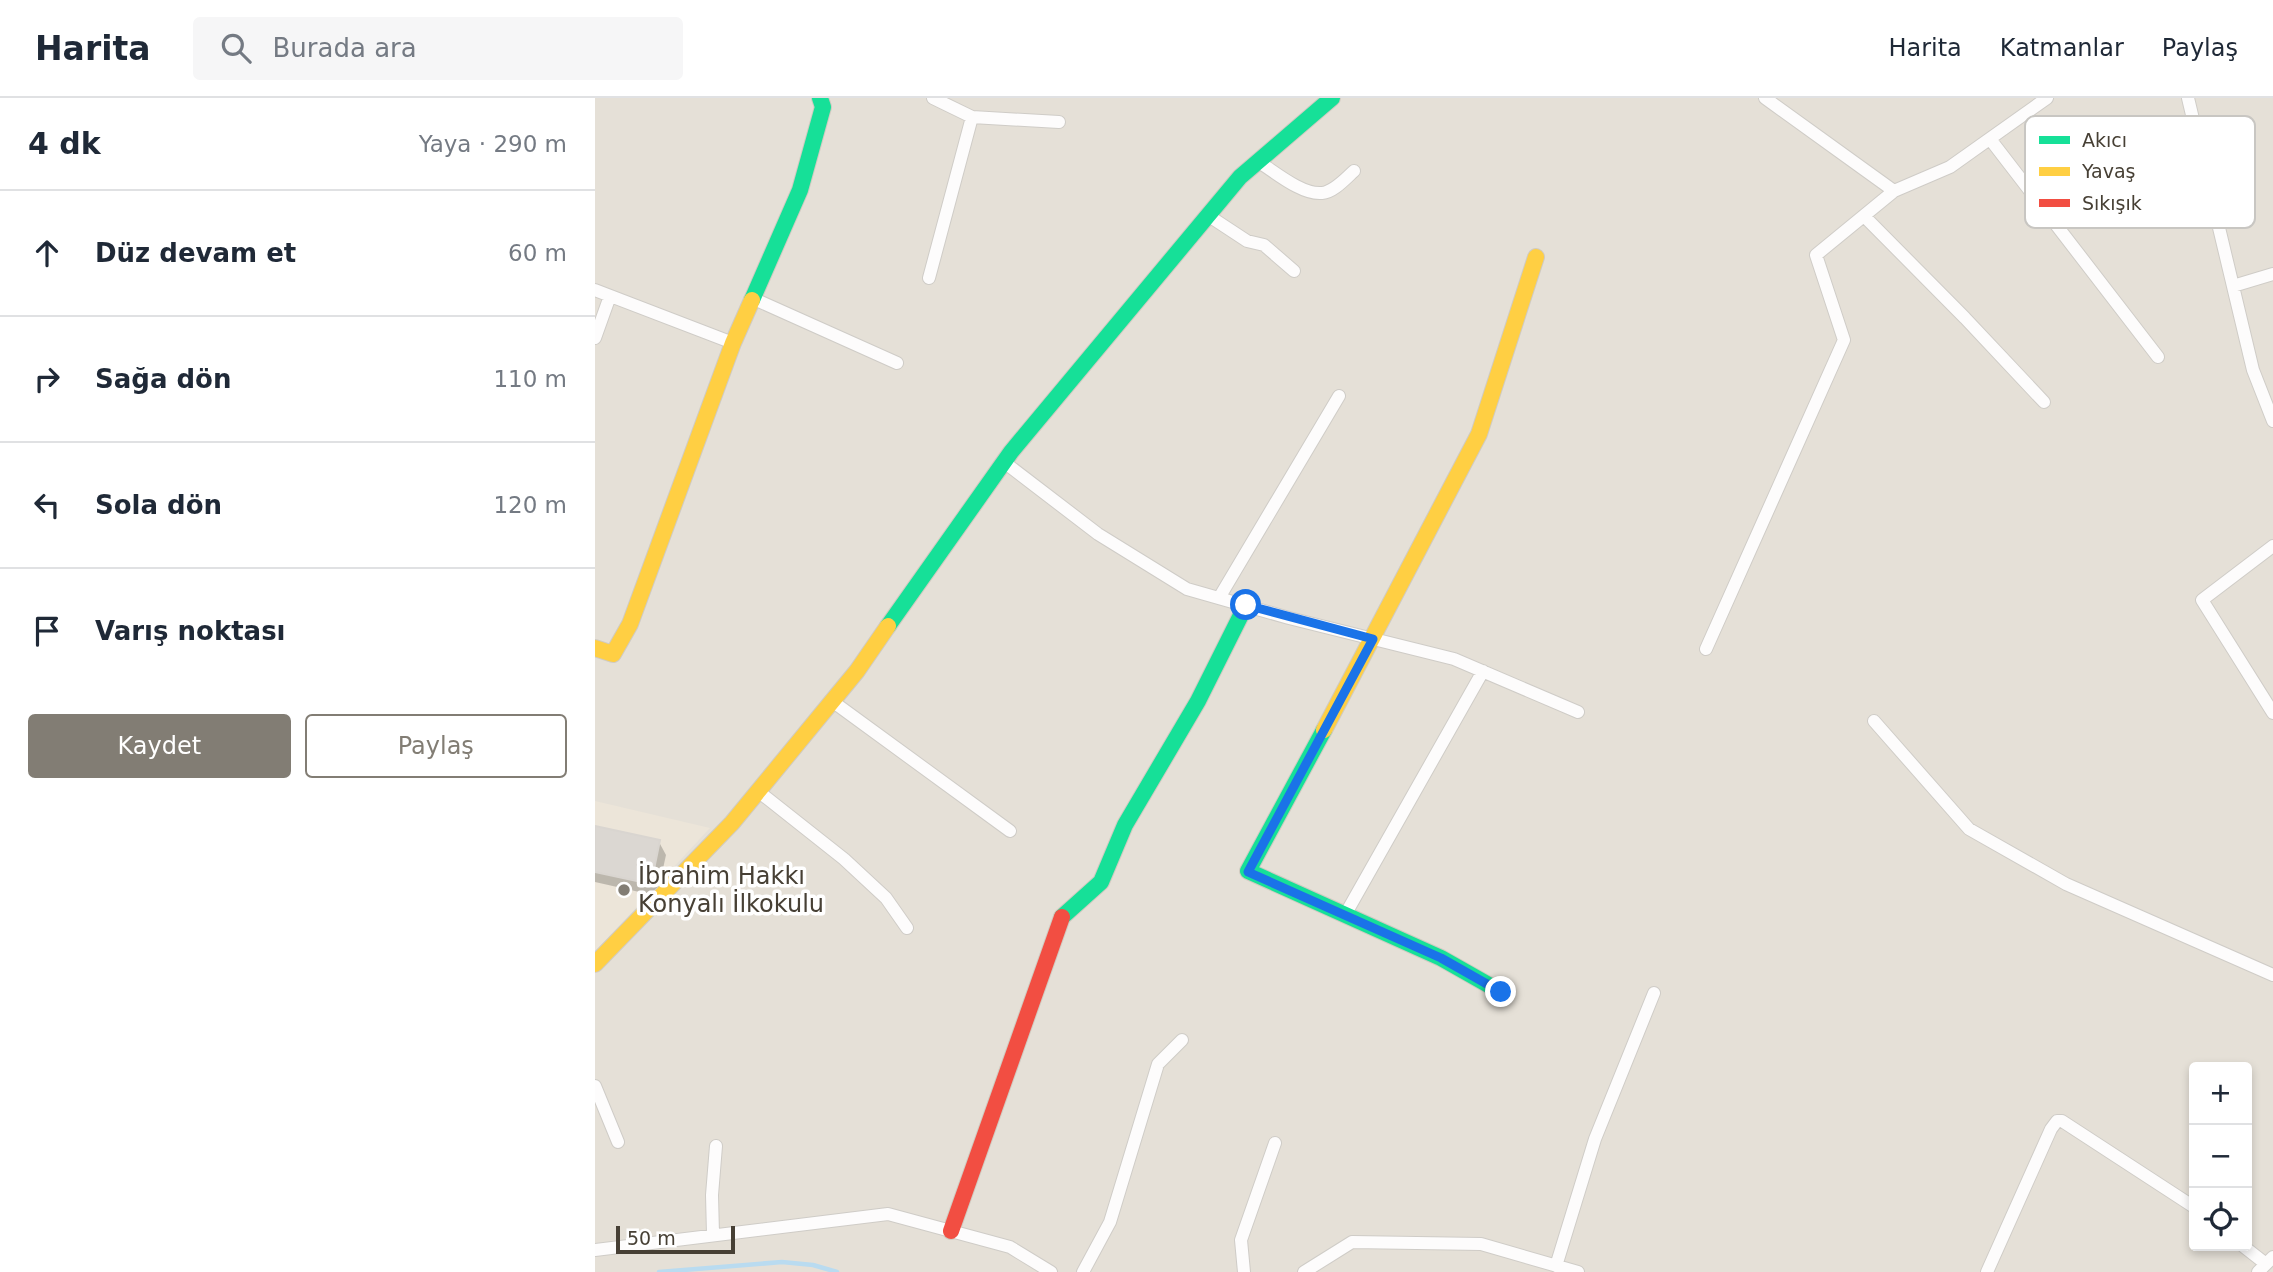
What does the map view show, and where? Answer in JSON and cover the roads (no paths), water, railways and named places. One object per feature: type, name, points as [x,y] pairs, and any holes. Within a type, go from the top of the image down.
[{"type":"street","points":[[595,648],[613,654],[631,624],[733,343],[800,190],[823,107],[820,98]]},
{"type":"street","points":[[933,98],[972,117],[1059,122]]},
{"type":"street","points":[[595,964],[732,823],[857,671],[1004,462],[1240,177],[1332,98]]},
{"type":"street","points":[[1765,98],[1894,191]]},
{"type":"street","points":[[1706,649],[1844,340],[1816,255],[1894,191],[1950,167],[2047,98]]},
{"type":"street","points":[[2187,98],[2191,116]]},
{"type":"street","points":[[929,278],[972,117]]},
{"type":"street","points":[[1990,139],[2025,184]]},
{"type":"street","points":[[1259,162],[1300,188],[1322,193],[1332,189],[1354,171]]},
{"type":"street","points":[[1209,216],[1247,241],[1264,245],[1294,271]]},
{"type":"street","points":[[1864,216],[2044,402]]},
{"type":"street","points":[[2059,228],[2158,357]]},
{"type":"street","points":[[2218,228],[2253,370],[2273,421]]},
{"type":"street","points":[[1501,992],[1441,958],[1248,872],[1479,434],[1536,257]]},
{"type":"street","points":[[2232,286],[2273,274]]},
{"type":"street","points":[[595,290],[733,343]]},
{"type":"street","points":[[595,338],[610,296]]},
{"type":"street","points":[[752,298],[897,363]]},
{"type":"street","points":[[1219,598],[1339,396]]},
{"type":"street","points":[[1004,462],[1098,534],[1187,589],[1454,659],[1578,712]]},
{"type":"street","points":[[2273,546],[2202,600],[2273,713]]},
{"type":"street","points":[[951,1231],[1061,918],[1101,882],[1125,825],[1198,701],[1246,605]]},
{"type":"street","points":[[1345,915],[1483,671]]},
{"type":"street","points":[[832,701],[1010,831]]},
{"type":"street","points":[[1874,721],[1969,829],[2066,884],[2273,975]]},
{"type":"street","points":[[758,791],[844,859],[886,898],[907,928]]},
{"type":"street","points":[[1556,1266],[1595,1139],[1654,993]]},
{"type":"street","points":[[1083,1272],[1110,1222],[1158,1064],[1182,1040]]},
{"type":"street","points":[[595,1086],[618,1142]]},
{"type":"street","points":[[1987,1272],[2057,1121],[2061,1121],[2189,1204]]},
{"type":"street","points":[[1244,1272],[1241,1240],[1275,1143]]},
{"type":"street","points":[[713,1234],[712,1195],[716,1146]]},
{"type":"street","points":[[595,1250],[888,1214],[1010,1247],[1051,1272]]},
{"type":"street","points":[[1304,1272],[1352,1242],[1481,1244],[1578,1272]]},
{"type":"street","points":[[2249,1251],[2265,1264]]},
{"type":"waterway","points":[[659,1272],[782,1262],[813,1265],[837,1272]]},
{"type":"place","name":"İbrahim Hakkı Konyalı İlkokulu","points":[[624,890]]}]
